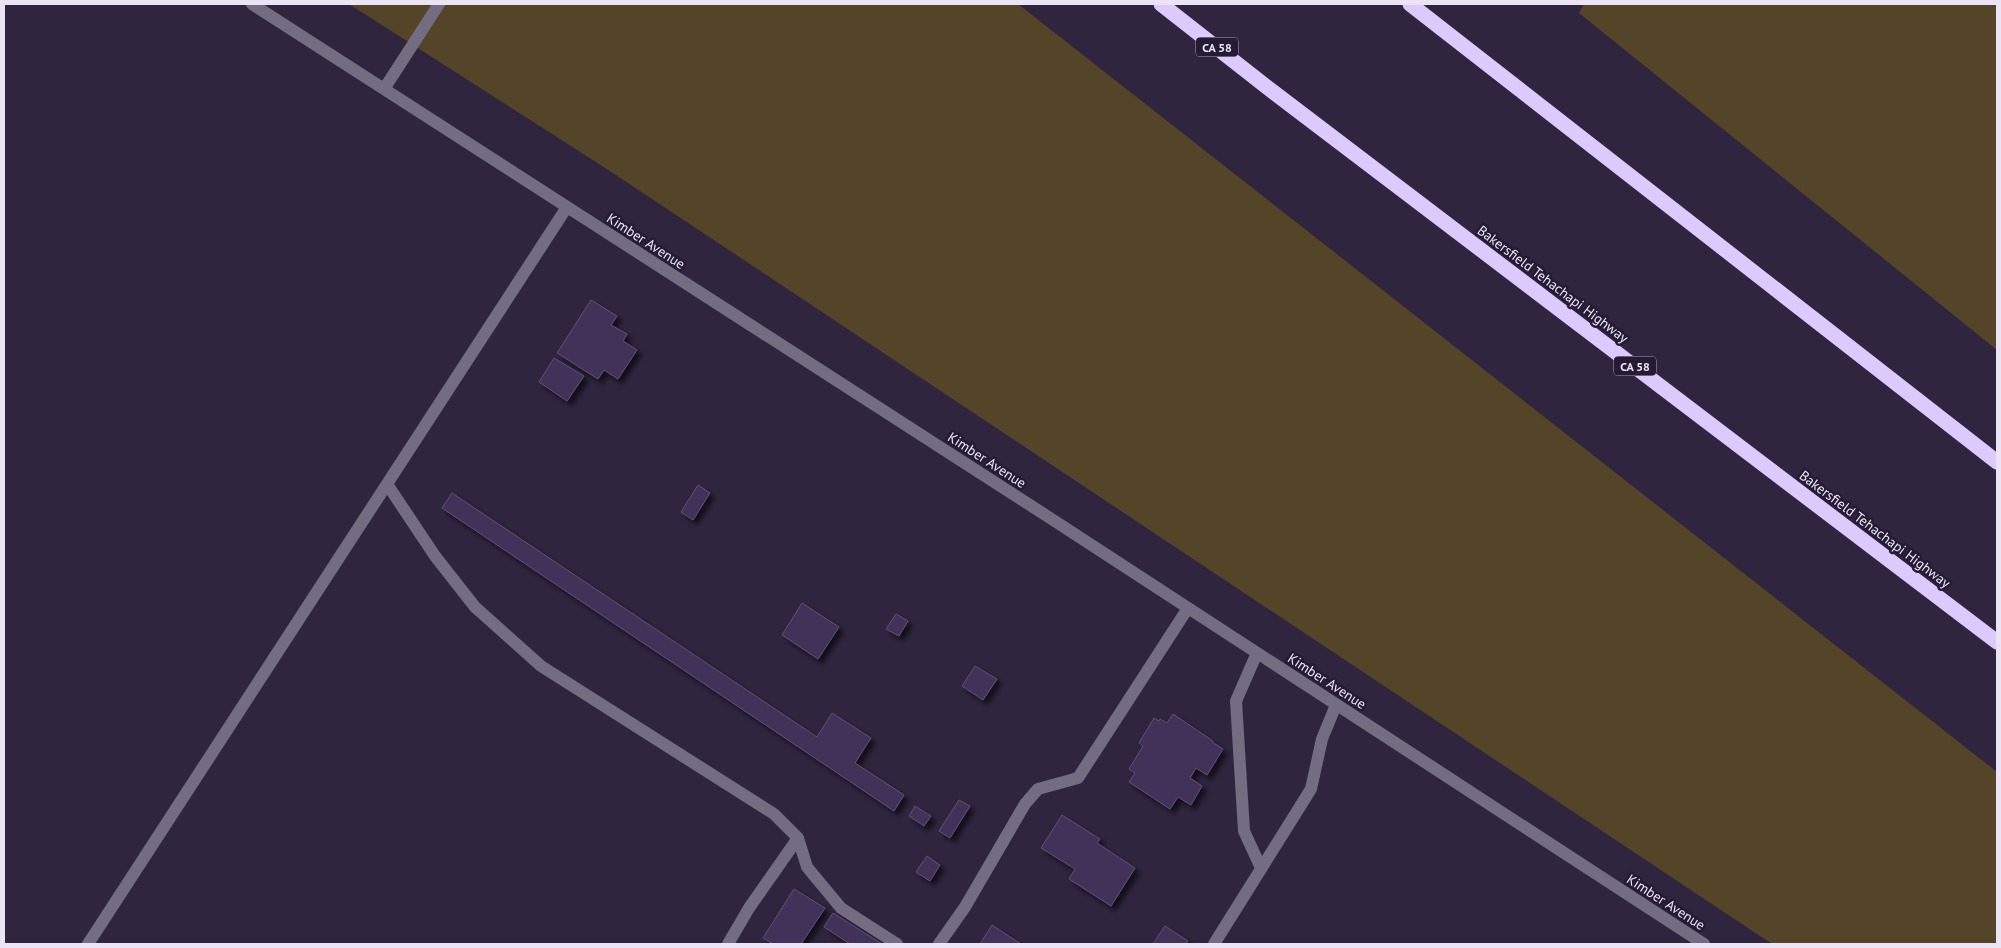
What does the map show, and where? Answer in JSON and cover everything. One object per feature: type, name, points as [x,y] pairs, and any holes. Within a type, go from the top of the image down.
[{"type":"highway","points":[[1148,4],[1272,91]]},
{"type":"highway","name":"Bakersfield Tehachapi Highway","points":[[1161,4],[1272,91],[1997,642]]},
{"type":"highway","points":[[1410,4],[1997,462]]},
{"type":"street","name":"Kimber Avenue","points":[[252,4],[1188,608],[1704,944]]},
{"type":"street","points":[[384,89],[439,4]]},
{"type":"street","points":[[88,944],[567,207]]},
{"type":"street","points":[[387,484],[435,556],[476,607],[542,666],[774,814],[798,838],[807,867],[841,908],[897,944]]},
{"type":"street","points":[[939,944],[965,907],[1024,804],[1038,789],[1078,778],[1188,608]]},
{"type":"street","points":[[1257,653],[1236,701],[1244,831],[1261,868]]},
{"type":"street","points":[[1214,944],[1311,790],[1322,739],[1336,705]]},
{"type":"street","points":[[728,944],[749,908],[798,838]]},
{"type":"shaded area","points":[[349,4],[1018,4],[1997,772],[1997,944],[1772,944],[613,173]]},
{"type":"shaded area","points":[[1584,4],[1997,4],[1997,350],[1579,13]]},
{"type":"building","points":[[591,300],[617,316],[611,325],[627,334],[623,341],[637,350],[618,379],[604,370],[598,379],[557,353]]},
{"type":"building","points":[[554,358],[584,376],[567,401],[539,382]]},
{"type":"building","points":[[698,485],[710,493],[693,520],[681,512]]},
{"type":"building","points":[[452,493],[817,737],[832,713],[871,738],[855,763],[904,795],[894,811],[442,508]]},
{"type":"building","points":[[802,603],[839,627],[818,659],[782,635]]},
{"type":"building","points":[[896,614],[908,621],[899,636],[886,629]]},
{"type":"building","points":[[975,666],[997,679],[983,700],[962,686]]},
{"type":"building","points":[[1173,714],[1223,749],[1207,775],[1196,768],[1190,778],[1202,786],[1191,805],[1178,797],[1170,809],[1129,782],[1135,773],[1129,769],[1143,746],[1139,743],[1154,718],[1167,723]]},
{"type":"building","points":[[959,800],[970,806],[950,838],[939,831]]},
{"type":"building","points":[[915,806],[931,816],[924,826],[909,816]]},
{"type":"building","points":[[1062,815],[1100,839],[1097,843],[1135,868],[1111,906],[1069,879],[1075,869],[1041,848]]},
{"type":"building","points":[[927,856],[940,865],[930,881],[916,872]]},
{"type":"building","points":[[794,889],[825,908],[801,944],[773,944],[763,938]]},
{"type":"building","points":[[833,913],[882,944],[850,944],[824,927]]},
{"type":"building","points":[[992,925],[1021,944],[980,944]]},
{"type":"building","points":[[1165,926],[1188,941],[1185,944],[1153,944]]}]
